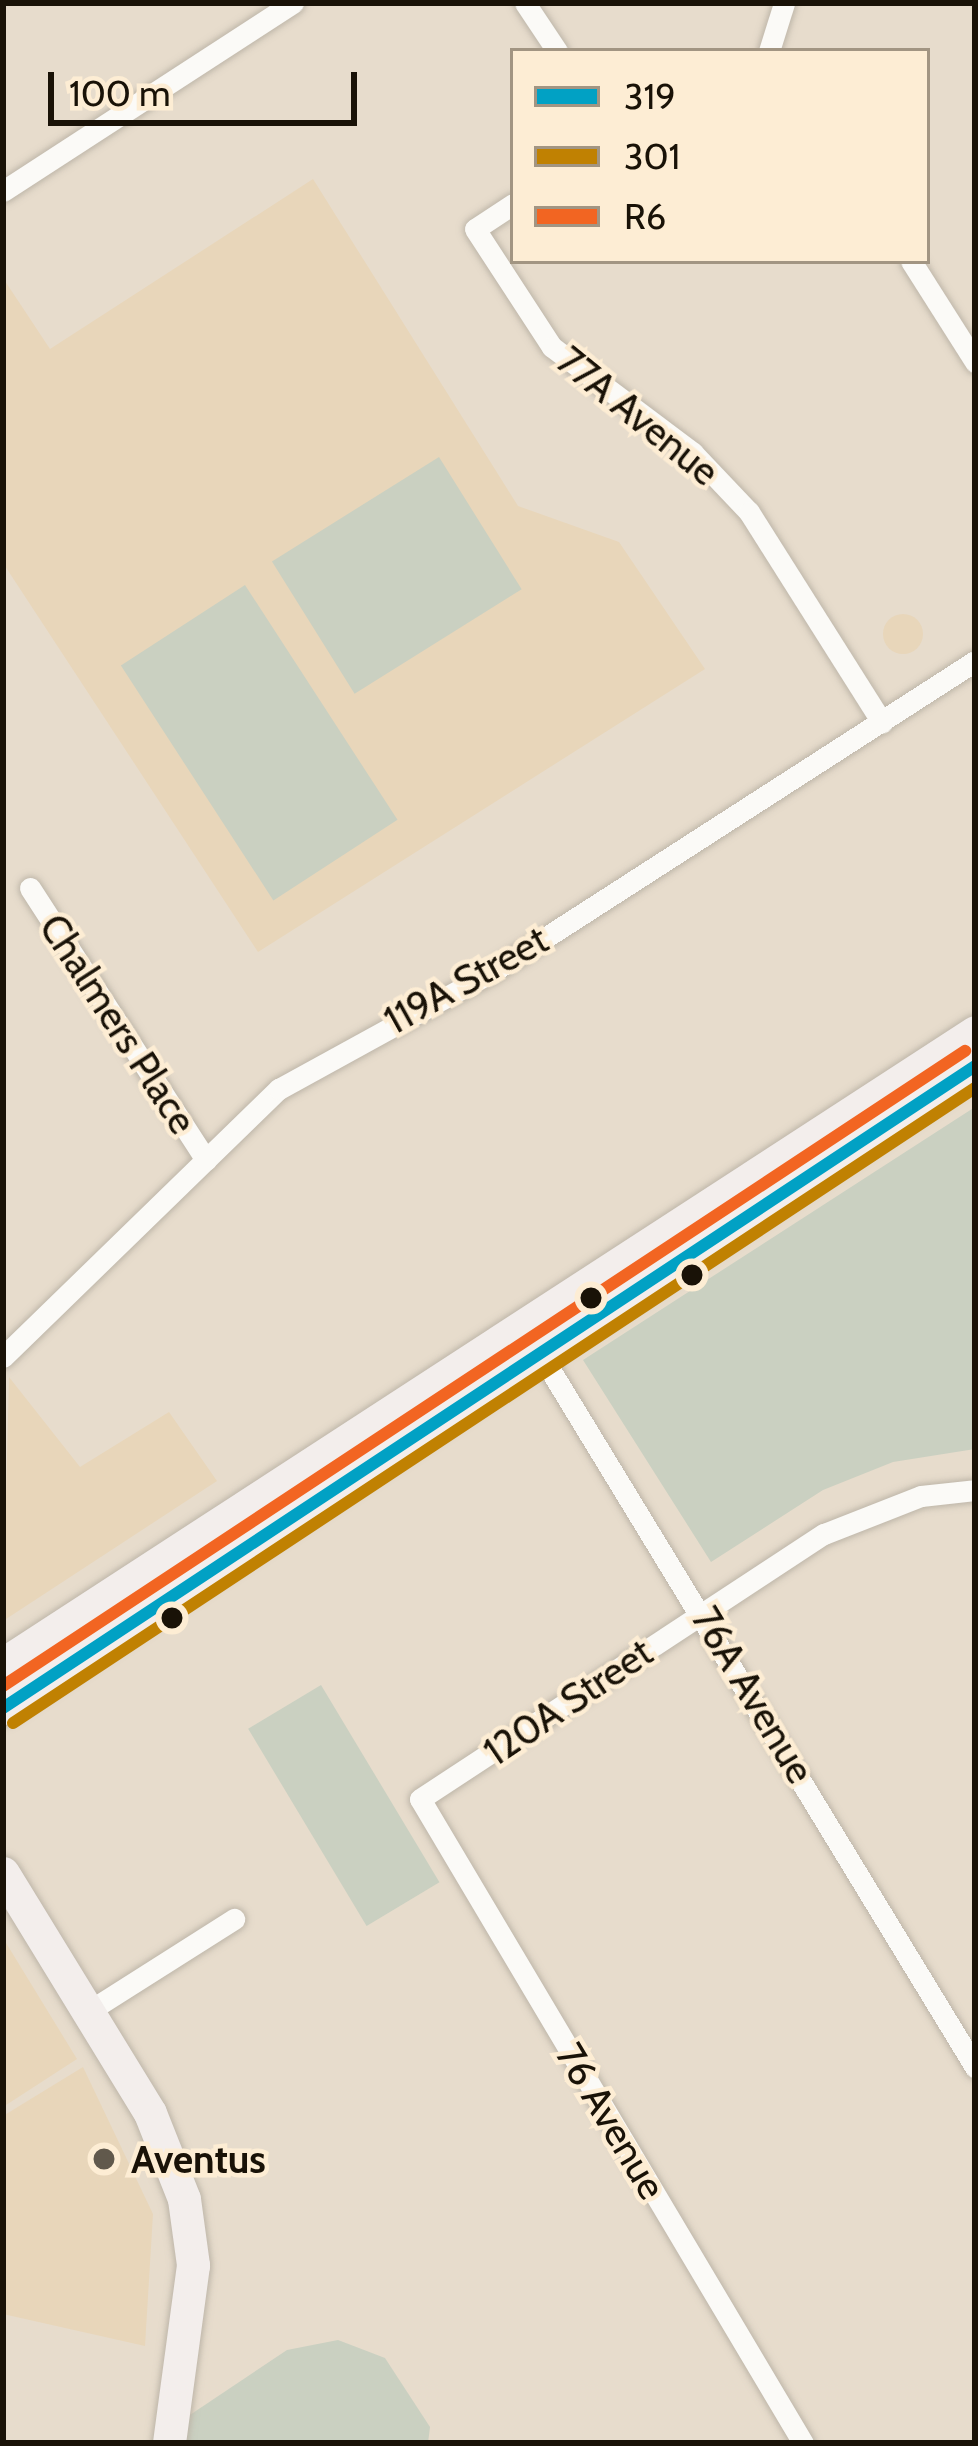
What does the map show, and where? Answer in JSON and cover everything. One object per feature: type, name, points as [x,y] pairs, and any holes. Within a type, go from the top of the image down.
[{"type":"main road","points":[[3,1708],[975,1032]]},
{"type":"main road","points":[[3,1664],[975,1066]]},
{"type":"main road","points":[[3,1873],[150,2113],[184,2199],[193,2265],[169,2443]]},
{"type":"street","points":[[3,191],[293,3]]},
{"type":"street","points":[[525,3],[555,48]]},
{"type":"street","points":[[770,48],[784,3]]},
{"type":"street","name":"77A Avenue","points":[[510,206],[476,229],[552,347],[693,453],[749,512],[882,722]]},
{"type":"street","points":[[913,264],[975,362]]},
{"type":"street","name":"119A Street","points":[[3,1357],[279,1089],[492,972],[975,661]]},
{"type":"street","name":"Chalmers Place","points":[[29,888],[206,1160]]},
{"type":"street","name":"76A Avenue","points":[[531,1340],[704,1612],[975,2067]]},
{"type":"street","name":"120A Street","points":[[420,1799],[824,1534],[921,1496],[975,1490]]},
{"type":"street","name":"76 Avenue","points":[[420,1799],[803,2443]]},
{"type":"street","points":[[89,2011],[234,1919]]},
{"type":"shaded area","points":[[313,179],[518,506],[619,542],[705,669],[258,952],[3,563],[3,278],[50,349]]},
{"type":"shaded area","points":[[903,614],[917,620],[923,634],[917,648],[903,654],[889,648],[883,634],[889,620]]},
{"type":"shaded area","points":[[9,1377],[80,1467],[169,1412],[217,1481],[3,1621]]},
{"type":"shaded area","points":[[3,1938],[77,2059],[3,2107]]},
{"type":"shaded area","points":[[83,2067],[153,2214],[145,2346],[3,2314],[3,2116]]},
{"type":"green space","points":[[439,457],[522,589],[355,694],[272,561]]},
{"type":"green space","points":[[245,585],[397,820],[273,900],[121,666]]},
{"type":"green space","points":[[975,1107],[975,1449],[893,1462],[823,1490],[711,1562],[583,1360]]},
{"type":"green space","points":[[321,1685],[439,1882],[367,1926],[248,1729]]},
{"type":"green space","points":[[338,2340],[385,2358],[430,2427],[428,2443],[148,2443],[287,2350]]},
{"type":"transit line","name":"R6","points":[[3,1686],[965,1051]]},
{"type":"transit line","name":"319","points":[[3,1708],[975,1066]]},
{"type":"transit line","name":"301","points":[[13,1723],[975,1088]]},
{"type":"place","name":"Aventus","points":[[104,2159]]}]
